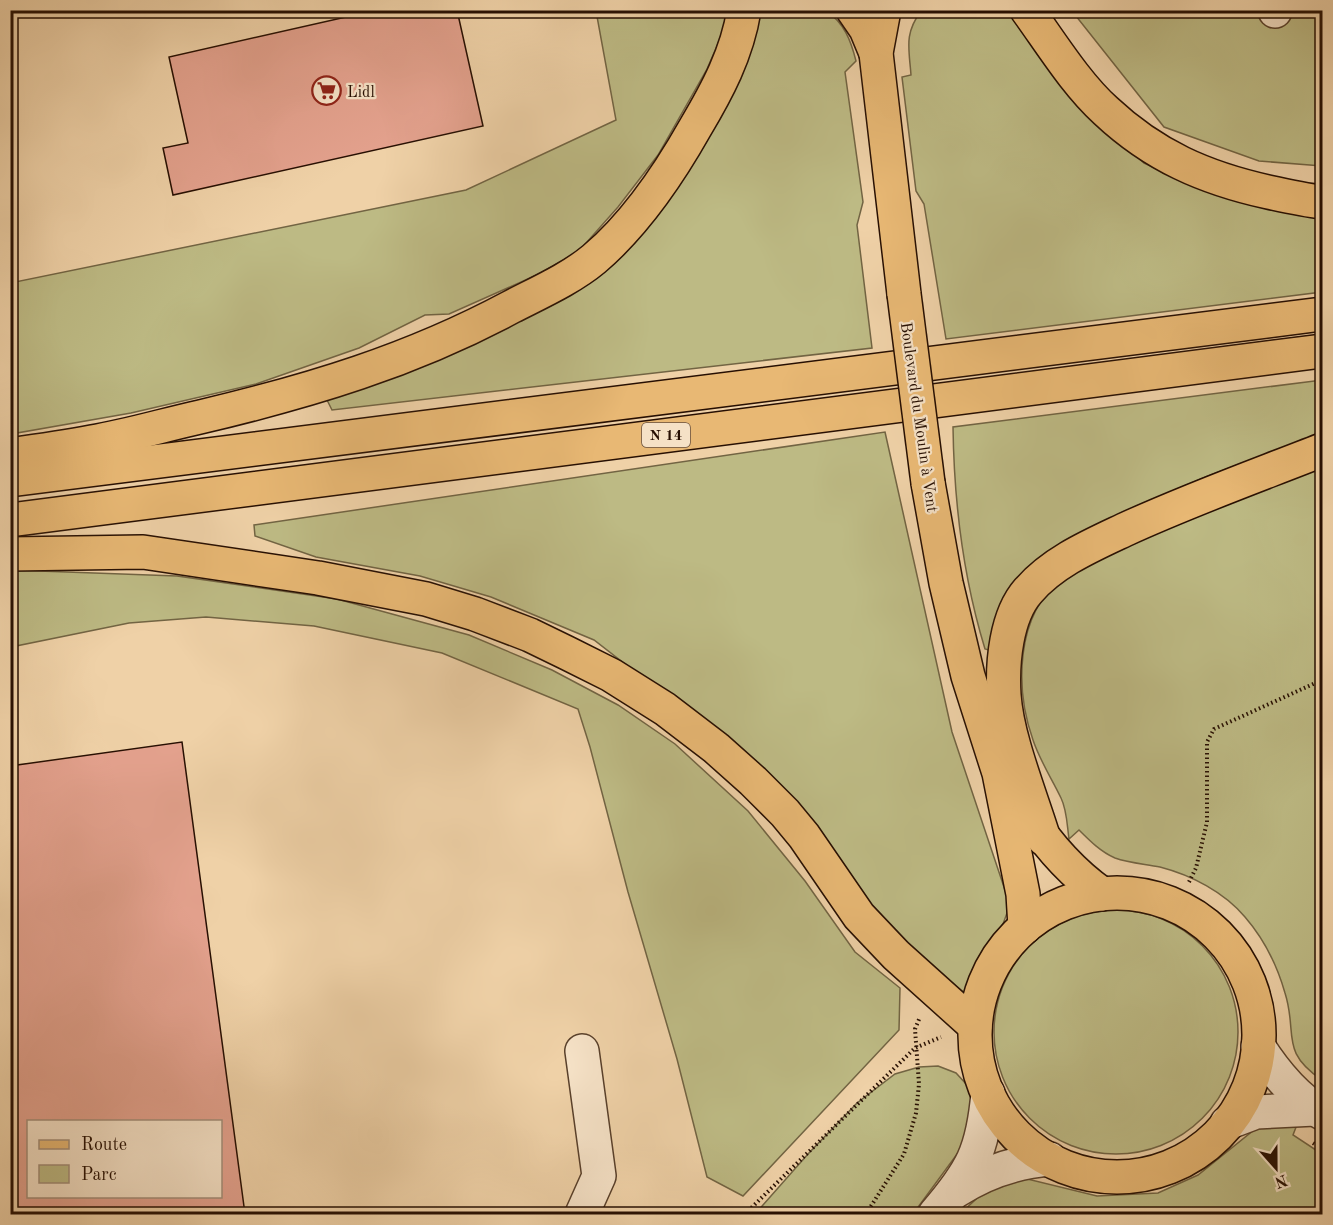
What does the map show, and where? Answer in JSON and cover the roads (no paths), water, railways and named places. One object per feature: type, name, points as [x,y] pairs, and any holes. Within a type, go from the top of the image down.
[{"type":"main road","points":[[10,455],[93,442],[280,398],[363,372],[437,343],[554,284],[593,260],[663,178],[682,150],[723,78],[740,33],[744,10]]},
{"type":"main road","name":"Boulevard du Moulin à Vent","points":[[853,10],[866,29],[876,53],[928,483],[946,583],[965,665],[999,774],[1023,894],[1025,927]]},
{"type":"main road","name":"Boulevard du Moulin à Vent","points":[[876,53],[884,10]]},
{"type":"main road","points":[[1027,10],[1105,110],[1135,136],[1161,153],[1191,169],[1230,184],[1323,202]]},
{"type":"main road","name":"N 14","points":[[10,480],[1323,314]]},
{"type":"main road","name":"N 14","points":[[10,520],[1323,351]]},
{"type":"main road","points":[[1044,839],[1008,722],[1004,696],[1005,651],[1011,625],[1027,592],[1065,560],[1096,543],[1168,509],[1323,450]]},
{"type":"main road","points":[[10,554],[143,552],[318,578],[456,608],[530,635],[567,653],[611,675],[665,709],[716,748],[753,781],[804,836],[859,916],[896,955],[975,1026]]},
{"type":"main road","name":"Boulevard du Moulin à Vent","points":[[999,774],[1044,839],[1071,870],[1102,894]]},
{"type":"main road","points":[[1121,893],[1158,899],[1192,915],[1221,939],[1233,953],[1250,987],[1258,1023],[1258,1046],[1251,1079],[1244,1096],[1227,1123],[1210,1141],[1179,1162],[1143,1174],[1115,1176],[1087,1173],[1050,1160],[1036,1151],[1000,1116],[988,1093],[977,1059],[975,1026],[978,1007],[990,971],[1005,948],[1025,927],[1061,905],[1088,896],[1121,893]]},
{"type":"street","points":[[1258,1046],[1280,1076],[1319,1111]]},
{"type":"street","points":[[582,1051],[599,1176],[582,1215]]},
{"type":"street","points":[[944,1203],[967,1172],[978,1150],[984,1132],[988,1093]]},
{"type":"street","points":[[1227,1123],[1256,1112],[1319,1111]]},
{"type":"street","points":[[944,1203],[975,1178],[991,1171],[1021,1162],[1050,1160]]},
{"type":"place","name":"Lidl","points":[[326,91]]}]
